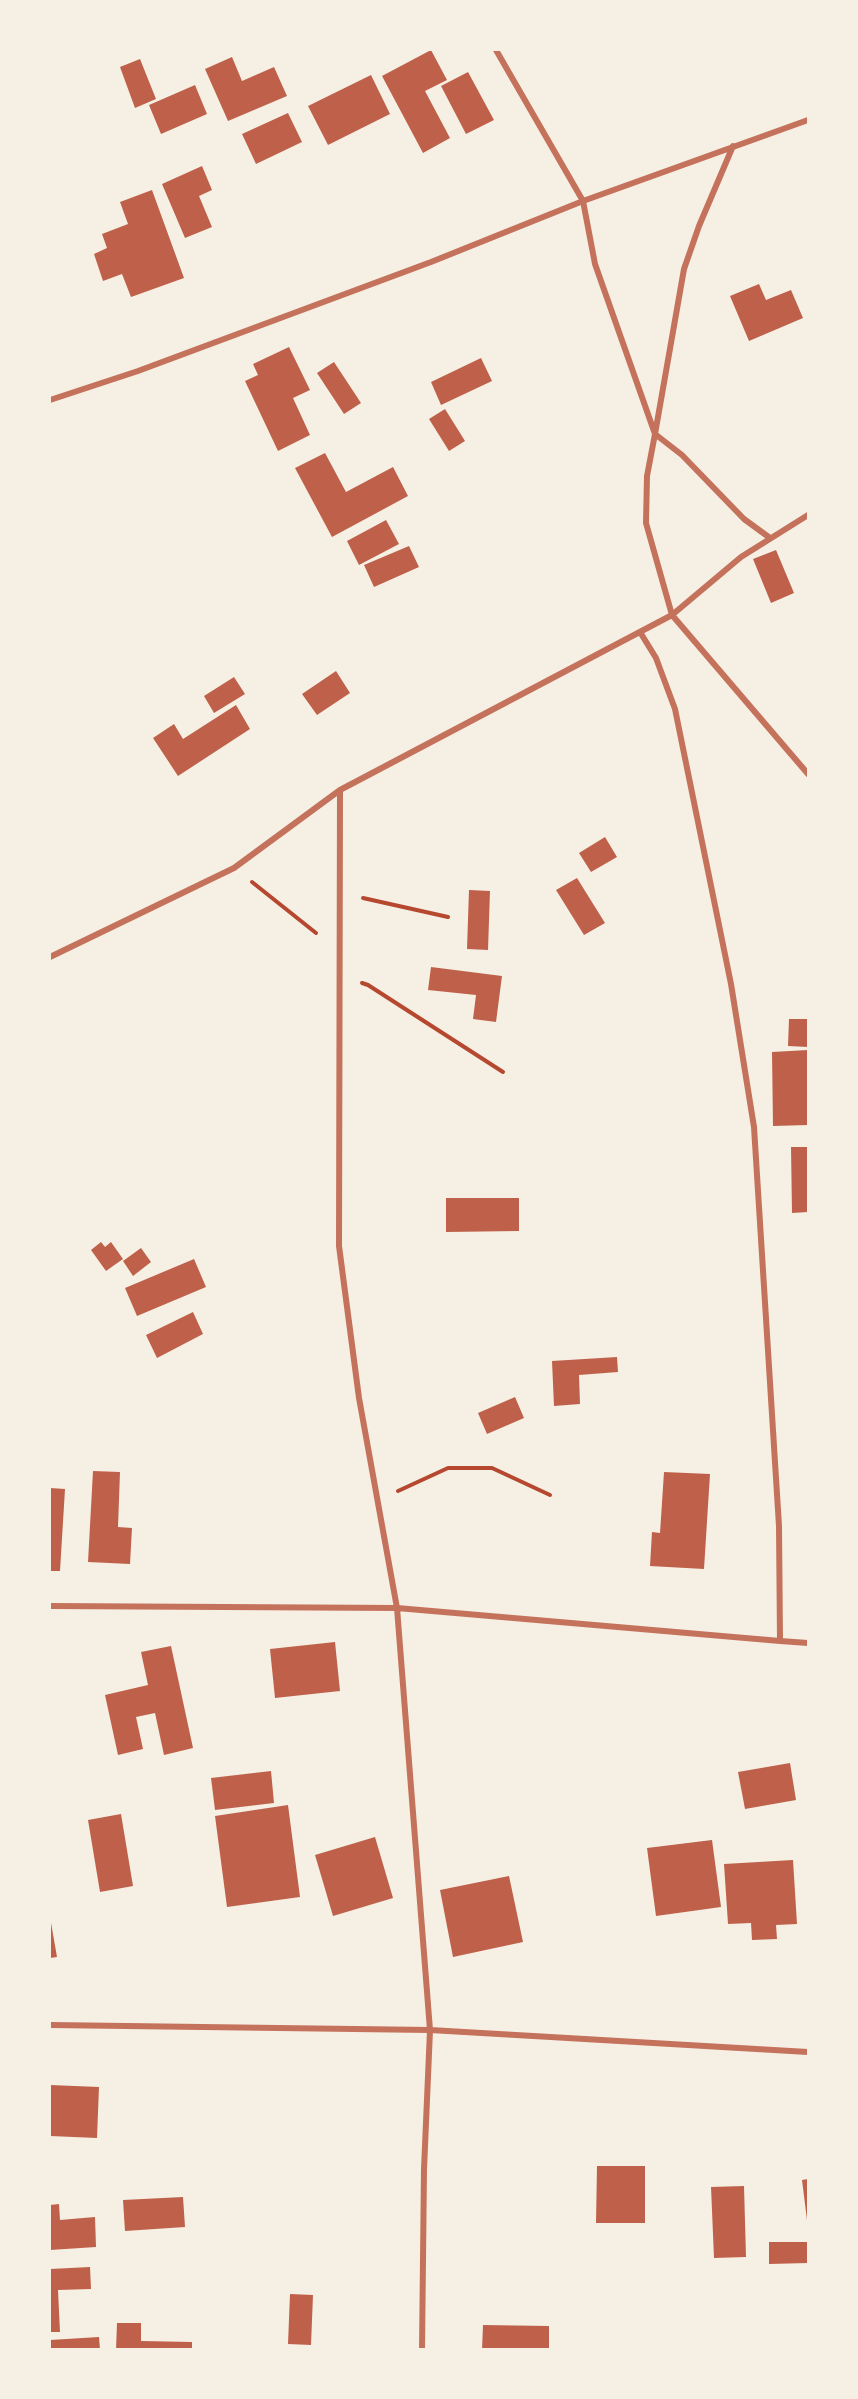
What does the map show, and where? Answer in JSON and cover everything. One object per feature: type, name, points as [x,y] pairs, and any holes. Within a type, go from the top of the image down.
[{"type":"street","points":[[496,50],[583,201],[595,264],[655,434],[682,455],[744,519],[770,538]]},
{"type":"street","points":[[50,400],[138,371],[431,262],[583,201],[808,120]]},
{"type":"street","points":[[733,147],[699,226],[684,269],[647,476],[646,523],[672,615],[808,774]]},
{"type":"street","points":[[50,957],[234,868],[340,790],[672,615],[741,557],[808,515]]},
{"type":"street","points":[[640,632],[656,658],[675,709],[731,984],[754,1127],[779,1526],[780,1641]]},
{"type":"street","points":[[340,790],[339,1246],[359,1398],[398,1608],[430,2030],[424,2169],[422,2349]]},
{"type":"street","points":[[50,1606],[398,1608],[808,1643]]},
{"type":"street","points":[[50,2025],[430,2030],[808,2052]]},
{"type":"path","points":[[234,868],[340,952]]},
{"type":"path","points":[[340,890],[382,903],[448,917]]},
{"type":"path","points":[[339,978],[368,985],[503,1072]]},
{"type":"path","points":[[379,1502],[411,1484],[448,1468],[492,1468],[550,1496]]},
{"type":"building","points":[[431,50],[447,80],[425,91],[450,138],[423,153],[382,76]]},
{"type":"building","points":[[232,57],[242,81],[274,67],[287,96],[228,121],[205,69]]},
{"type":"building","points":[[140,59],[156,99],[135,108],[120,67]]},
{"type":"building","points":[[468,72],[494,120],[466,134],[441,86]]},
{"type":"building","points":[[371,75],[390,114],[328,145],[308,106]]},
{"type":"building","points":[[195,85],[207,114],[161,134],[149,105]]},
{"type":"building","points":[[288,113],[302,142],[256,164],[242,134]]},
{"type":"building","points":[[202,166],[212,190],[199,196],[212,227],[185,238],[162,184]]},
{"type":"building","points":[[152,190],[184,278],[131,297],[122,274],[103,281],[94,254],[107,248],[102,234],[128,224],[120,202]]},
{"type":"building","points":[[759,284],[766,300],[791,290],[803,318],[749,341],[730,296]]},
{"type":"building","points":[[289,347],[310,390],[293,398],[310,435],[278,451],[245,381],[258,375],[253,364]]},
{"type":"building","points":[[481,358],[492,381],[441,405],[431,382]]},
{"type":"building","points":[[334,362],[361,403],[344,414],[317,373]]},
{"type":"building","points":[[445,409],[465,441],[449,451],[429,419]]},
{"type":"building","points":[[325,453],[346,492],[393,467],[408,496],[332,537],[295,468]]},
{"type":"building","points":[[386,520],[399,544],[359,565],[347,541]]},
{"type":"building","points":[[409,546],[419,567],[374,587],[364,565]]},
{"type":"building","points":[[776,550],[794,593],[771,603],[753,559]]},
{"type":"building","points":[[336,671],[350,693],[317,715],[302,694]]},
{"type":"building","points":[[234,677],[245,694],[214,713],[204,696]]},
{"type":"building","points":[[236,705],[250,729],[178,776],[153,738],[174,724],[183,739]]},
{"type":"building","points":[[605,837],[617,857],[591,872],[579,853]]},
{"type":"building","points":[[577,878],[605,923],[584,935],[556,890]]},
{"type":"building","points":[[469,890],[490,891],[488,950],[467,949]]},
{"type":"building","points":[[431,967],[502,976],[496,1022],[473,1019],[476,995],[428,990]]},
{"type":"building","points":[[789,1019],[808,1019],[808,1047],[788,1046]]},
{"type":"building","points":[[808,1050],[808,1125],[773,1126],[772,1052]]},
{"type":"building","points":[[791,1147],[808,1147],[808,1212],[792,1213]]},
{"type":"building","points":[[446,1198],[519,1198],[519,1231],[446,1232]]},
{"type":"building","points":[[101,1242],[105,1247],[111,1242],[123,1259],[106,1271],[91,1250]]},
{"type":"building","points":[[141,1248],[151,1262],[133,1276],[123,1261]]},
{"type":"building","points":[[194,1259],[206,1287],[137,1316],[125,1288]]},
{"type":"building","points":[[193,1312],[203,1334],[157,1358],[146,1335]]},
{"type":"building","points":[[617,1357],[618,1372],[579,1375],[580,1404],[554,1406],[552,1361]]},
{"type":"building","points":[[515,1397],[524,1418],[487,1434],[478,1413]]},
{"type":"building","points":[[93,1471],[120,1472],[118,1527],[132,1528],[130,1564],[88,1562]]},
{"type":"building","points":[[664,1472],[710,1474],[704,1569],[650,1566],[652,1532],[660,1533]]},
{"type":"building","points":[[50,1488],[65,1489],[60,1571],[50,1571]]},
{"type":"building","points":[[335,1642],[340,1691],[275,1698],[270,1649]]},
{"type":"building","points":[[171,1646],[193,1748],[164,1755],[155,1713],[136,1717],[143,1749],[118,1755],[105,1695],[148,1685],[141,1652]]},
{"type":"building","points":[[790,1763],[796,1800],[745,1809],[738,1772]]},
{"type":"building","points":[[271,1771],[274,1803],[215,1810],[211,1778]]},
{"type":"building","points":[[288,1805],[300,1897],[227,1907],[215,1816]]},
{"type":"building","points":[[121,1814],[133,1886],[100,1892],[88,1820]]},
{"type":"building","points":[[375,1837],[393,1898],[333,1916],[315,1855]]},
{"type":"building","points":[[712,1840],[721,1907],[656,1916],[647,1848]]},
{"type":"building","points":[[793,1860],[797,1924],[776,1925],[777,1939],[752,1940],[751,1923],[728,1924],[724,1864]]},
{"type":"building","points":[[509,1876],[523,1942],[453,1957],[440,1890]]},
{"type":"building","points":[[50,1917],[57,1957],[50,1958]]},
{"type":"building","points":[[50,2085],[99,2087],[97,2138],[50,2136]]},
{"type":"building","points":[[597,2166],[645,2166],[645,2223],[596,2223]]},
{"type":"building","points":[[808,2179],[808,2220],[807,2220],[802,2180]]},
{"type":"building","points":[[744,2186],[746,2257],[714,2258],[711,2187]]},
{"type":"building","points":[[183,2197],[185,2227],[125,2231],[123,2200]]},
{"type":"building","points":[[59,2204],[60,2220],[95,2217],[96,2247],[50,2250],[50,2205]]},
{"type":"building","points":[[769,2242],[808,2242],[808,2263],[769,2264]]},
{"type":"building","points":[[90,2267],[91,2289],[58,2290],[60,2332],[50,2332],[50,2269]]},
{"type":"building","points":[[290,2294],[313,2295],[311,2345],[288,2344]]},
{"type":"building","points":[[117,2323],[141,2323],[141,2341],[192,2342],[192,2350],[116,2350]]},
{"type":"building","points":[[483,2325],[549,2326],[549,2350],[482,2350]]},
{"type":"building","points":[[99,2337],[100,2350],[50,2350],[50,2340]]}]
